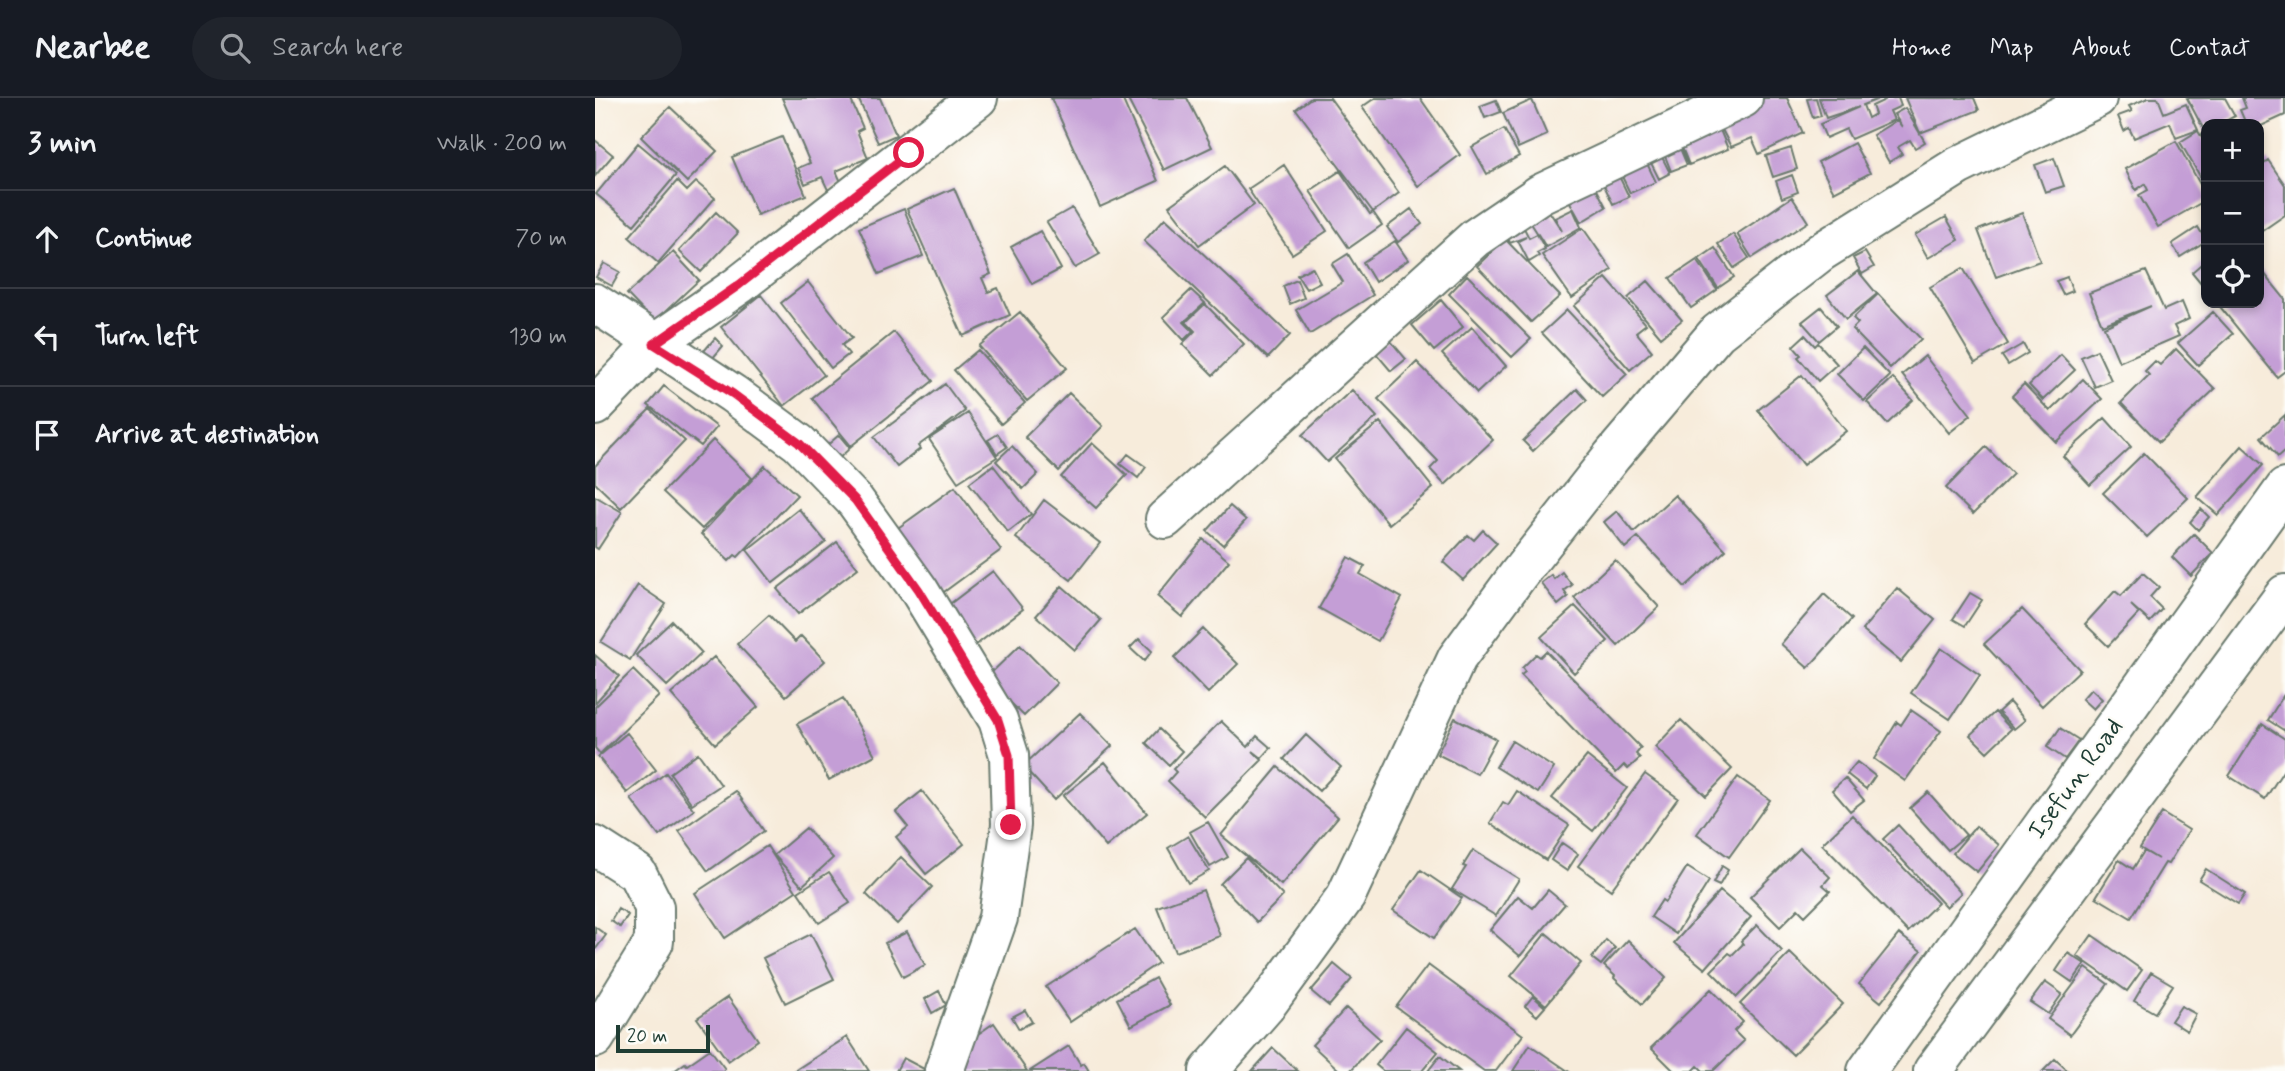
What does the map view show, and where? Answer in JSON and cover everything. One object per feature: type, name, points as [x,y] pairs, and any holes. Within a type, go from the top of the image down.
[{"type":"street","points":[[595,405],[654,344],[739,285],[978,98]]},
{"type":"street","points":[[1165,519],[1475,238],[1540,194],[1743,98]]},
{"type":"street","points":[[1209,1071],[1265,1007],[1346,896],[1457,658],[1612,456],[1717,333],[1821,252],[1958,166],[2097,98]]},
{"type":"street","points":[[595,303],[733,394],[799,443],[855,500],[919,590],[998,720],[1009,755],[1011,825],[998,918],[944,1071]]},
{"type":"street","name":"Isefun Road","points":[[1867,1071],[2285,488]]},
{"type":"street","points":[[1933,1071],[2283,600]]},
{"type":"street","points":[[595,846],[637,873],[654,907],[654,942],[595,1038]]},
{"type":"building","points":[[782,98],[850,98],[863,128],[857,131],[868,158],[836,171],[842,184],[828,190],[822,177],[805,184],[798,168],[810,163]]},
{"type":"building","points":[[858,98],[880,98],[896,135],[878,143]]},
{"type":"building","points":[[1051,98],[1122,98],[1158,181],[1100,207]]},
{"type":"building","points":[[1127,98],[1187,98],[1212,147],[1164,170]]},
{"type":"building","points":[[1311,98],[1330,98],[1399,193],[1373,212],[1296,109]]},
{"type":"building","points":[[1375,98],[1420,98],[1460,155],[1418,186],[1362,107]]},
{"type":"building","points":[[1764,98],[1787,98],[1803,133],[1759,154],[1752,138],[1731,147],[1717,120]]},
{"type":"building","points":[[1816,98],[1821,116],[1813,118],[1807,99]]},
{"type":"building","points":[[1819,98],[1881,98],[1863,105],[1868,118],[1875,114],[1872,106],[1885,100],[1884,98],[1898,98],[1901,106],[1890,111],[1894,120],[1851,139],[1846,129],[1826,138],[1820,124],[1859,107],[1826,118]]},
{"type":"building","points":[[1905,98],[1974,98],[1979,110],[1920,133]]},
{"type":"building","points":[[2148,98],[2158,98],[2164,113],[2186,104],[2198,130],[2176,138],[2170,123],[2134,138],[2129,128],[2124,131],[2118,116],[2132,111],[2129,106]]},
{"type":"building","points":[[2187,98],[2225,98],[2235,116],[2229,119],[2201,119],[2201,125]]},
{"type":"building","points":[[2242,98],[2285,98],[2285,115],[2264,125],[2264,119],[2244,119],[2240,110],[2246,108]]},
{"type":"building","points":[[1496,100],[1501,112],[1485,118],[1480,106]]},
{"type":"building","points":[[1532,100],[1547,135],[1518,148],[1503,113]]},
{"type":"building","points":[[670,107],[717,151],[687,182],[641,137]]},
{"type":"building","points":[[1905,108],[1925,142],[1915,148],[1910,140],[1898,147],[1902,154],[1889,162],[1873,135],[1897,120],[1902,127],[1894,114]]},
{"type":"building","points":[[1715,118],[1728,149],[1689,165],[1676,133]]},
{"type":"building","points":[[1504,129],[1519,156],[1487,174],[1472,147]]},
{"type":"building","points":[[2198,131],[2201,136],[2201,178],[2180,142]]},
{"type":"building","points":[[1674,134],[1687,165],[1671,171],[1663,151]]},
{"type":"building","points":[[782,137],[806,195],[757,215],[732,157]]},
{"type":"building","points":[[595,140],[613,155],[595,176]]},
{"type":"building","points":[[2176,141],[2201,186],[2201,203],[2158,227],[2139,195],[2148,190],[2145,184],[2136,190],[2125,169]]},
{"type":"building","points":[[638,143],[676,175],[634,225],[596,194]]},
{"type":"building","points":[[1854,143],[1870,173],[1834,192],[1818,162]]},
{"type":"building","points":[[1656,145],[1670,173],[1659,179],[1645,151]]},
{"type":"building","points":[[1791,148],[1797,169],[1773,177],[1766,156]]},
{"type":"building","points":[[1641,151],[1656,182],[1630,193],[1617,166]]},
{"type":"building","points":[[2054,158],[2064,186],[2045,192],[2035,165]]},
{"type":"building","points":[[2268,160],[2285,185],[2285,215],[2264,230],[2264,182],[2264,163]]},
{"type":"building","points":[[1284,165],[1327,231],[1292,254],[1248,189]]},
{"type":"building","points":[[1225,166],[1254,205],[1199,245],[1169,206]]},
{"type":"building","points":[[1340,171],[1370,214],[1373,212],[1382,225],[1349,248],[1310,191]]},
{"type":"building","points":[[1617,172],[1629,197],[1613,204],[1601,179]]},
{"type":"building","points":[[1792,175],[1798,192],[1782,198],[1776,181]]},
{"type":"building","points":[[1592,180],[1606,207],[1581,222],[1565,193]]},
{"type":"building","points":[[677,181],[687,191],[696,182],[715,198],[658,263],[629,237]]},
{"type":"building","points":[[954,188],[991,274],[982,278],[988,292],[998,288],[1010,315],[963,336],[907,209]]},
{"type":"building","points":[[1792,197],[1808,222],[1752,258],[1737,234]]},
{"type":"building","points":[[1072,208],[1100,254],[1075,268],[1047,222]]},
{"type":"building","points":[[1547,208],[1562,231],[1555,218],[1573,209],[1581,227],[1546,247],[1529,220]]},
{"type":"building","points":[[904,209],[923,256],[879,274],[859,228]]},
{"type":"building","points":[[1411,209],[1422,224],[1398,242],[1387,227]]},
{"type":"building","points":[[716,212],[738,233],[701,272],[679,251]]},
{"type":"building","points":[[2022,213],[2040,261],[1996,277],[1978,230]]},
{"type":"building","points":[[1946,217],[1959,240],[1928,258],[1915,235]]},
{"type":"building","points":[[1165,218],[1290,335],[1268,358],[1144,241]]},
{"type":"building","points":[[1523,226],[1529,238],[1537,234],[1545,249],[1529,262],[1518,241],[1526,237],[1510,243],[1506,232]]},
{"type":"building","points":[[2198,227],[2201,232],[2201,244],[2180,257],[2172,244]]},
{"type":"building","points":[[1583,228],[1612,270],[1572,298],[1542,255]]},
{"type":"building","points":[[1040,231],[1061,269],[1032,284],[1011,247]]},
{"type":"building","points":[[1733,234],[1749,258],[1734,268],[1718,244]]},
{"type":"building","points":[[1505,239],[1560,296],[1531,322],[1477,266]]},
{"type":"building","points":[[1395,241],[1408,260],[1375,282],[1363,262]]},
{"type":"building","points":[[1715,248],[1734,277],[1718,288],[1699,259]]},
{"type":"building","points":[[673,252],[699,280],[654,322],[627,294]]},
{"type":"building","points":[[1865,252],[1874,267],[1862,274],[1853,258]]},
{"type":"building","points":[[1348,254],[1373,295],[1310,334],[1296,310],[1343,282],[1332,264]]},
{"type":"building","points":[[1697,260],[1717,290],[1691,308],[1670,278]]},
{"type":"building","points":[[604,263],[620,272],[612,286],[596,277]]},
{"type":"building","points":[[2201,264],[2201,283],[2192,272]]},
{"type":"building","points":[[1312,267],[1320,282],[1306,289],[1297,275]]},
{"type":"building","points":[[1963,268],[2008,344],[1975,363],[1930,287]]},
{"type":"building","points":[[1858,271],[1877,294],[1846,319],[1827,295]]},
{"type":"building","points":[[2146,271],[2164,310],[2182,302],[2189,319],[2174,326],[2179,336],[2119,362],[2104,327],[2151,306],[2102,325],[2089,293]]},
{"type":"building","points":[[2264,273],[2285,299],[2285,371],[2277,377],[2221,308],[2264,308]]},
{"type":"building","points":[[1467,275],[1531,339],[1512,357],[1449,294]]},
{"type":"building","points":[[2067,277],[2073,291],[2063,295],[2056,281]]},
{"type":"building","points":[[1606,278],[1646,324],[1636,332],[1652,351],[1630,370],[1574,306]]},
{"type":"building","points":[[1297,280],[1304,298],[1290,304],[1283,286]]},
{"type":"building","points":[[1648,281],[1682,320],[1661,337],[1628,298]]},
{"type":"building","points":[[808,282],[852,338],[842,345],[849,354],[831,368],[781,303]]},
{"type":"building","points":[[1191,290],[1205,303],[1184,322],[1193,331],[1184,340],[1163,317]]},
{"type":"building","points":[[1878,294],[1921,339],[1890,368],[1852,329],[1858,323],[1853,318]]},
{"type":"building","points":[[761,295],[824,375],[784,406],[721,327]]},
{"type":"building","points":[[1441,300],[1463,327],[1434,351],[1412,325]]},
{"type":"building","points":[[1205,304],[1244,344],[1213,375],[1182,344],[1195,331],[1186,322]]},
{"type":"building","points":[[1821,307],[1837,326],[1819,341],[1802,322]]},
{"type":"building","points":[[1567,310],[1627,374],[1602,397],[1542,333]]},
{"type":"building","points":[[1020,312],[1067,368],[1027,401],[979,346]]},
{"type":"building","points":[[2213,312],[2233,334],[2198,365],[2178,343]]},
{"type":"building","points":[[1472,327],[1506,366],[1477,393],[1442,354]]},
{"type":"building","points":[[894,332],[933,381],[851,446],[812,398]]},
{"type":"building","points":[[1805,335],[1815,346],[1818,343],[1837,364],[1818,381],[1798,357],[1801,355],[1793,346]]},
{"type":"building","points":[[715,338],[723,346],[712,359],[704,351]]},
{"type":"building","points":[[1389,339],[1406,359],[1391,371],[1374,351]]},
{"type":"building","points":[[2023,344],[2028,353],[2008,365],[2002,356]]},
{"type":"building","points":[[1863,348],[1890,376],[1864,401],[1837,374]]},
{"type":"building","points":[[2176,349],[2215,389],[2159,442],[2121,403],[2149,375],[2145,371],[2155,361],[2160,365]]},
{"type":"building","points":[[978,350],[1025,403],[1001,424],[954,370]]},
{"type":"building","points":[[2097,350],[2111,380],[2095,387],[2081,357]]},
{"type":"building","points":[[2061,355],[2075,370],[2043,400],[2029,385]]},
{"type":"building","points":[[1925,356],[1971,415],[1949,433],[1902,375]]},
{"type":"building","points":[[1417,362],[1493,440],[1445,485],[1430,469],[1438,461],[1378,399]]},
{"type":"building","points":[[1802,375],[1846,431],[1803,465],[1758,410]]},
{"type":"building","points":[[1893,378],[1913,400],[1887,424],[1867,402]]},
{"type":"building","points":[[2083,379],[2102,399],[2056,442],[2012,396],[2024,384],[2050,411]]},
{"type":"building","points":[[945,384],[965,411],[918,446],[920,449],[897,467],[874,437]]},
{"type":"building","points":[[664,386],[717,427],[701,446],[648,405]]},
{"type":"building","points":[[1577,389],[1587,400],[1533,451],[1523,441]]},
{"type":"building","points":[[1352,390],[1377,417],[1327,462],[1302,435]]},
{"type":"building","points":[[1069,393],[1103,426],[1059,471],[1025,437]]},
{"type":"building","points":[[650,409],[685,441],[621,508],[595,483],[595,466]]},
{"type":"building","points":[[968,413],[997,457],[958,482],[929,439]]},
{"type":"building","points":[[2285,415],[2285,451],[2278,457],[2261,437]]},
{"type":"building","points":[[2105,418],[2131,447],[2090,485],[2063,456]]},
{"type":"building","points":[[1380,422],[1433,488],[1389,524],[1335,459]]},
{"type":"building","points":[[998,434],[1007,447],[997,454],[988,440]]},
{"type":"building","points":[[839,435],[850,448],[835,462],[823,449]]},
{"type":"building","points":[[713,440],[752,478],[702,529],[663,492]]},
{"type":"building","points":[[1092,443],[1127,475],[1096,508],[1061,477]]},
{"type":"building","points":[[1012,446],[1038,474],[1023,489],[996,461]]},
{"type":"building","points":[[2242,446],[2263,465],[2218,515],[2197,497]]},
{"type":"building","points":[[1986,447],[2013,474],[1973,514],[1946,488]]},
{"type":"building","points":[[2144,453],[2188,498],[2147,537],[2103,493]]},
{"type":"building","points":[[1128,454],[1146,467],[1138,478],[1120,464]]},
{"type":"building","points":[[993,465],[1031,514],[1008,532],[969,483]]},
{"type":"building","points":[[765,466],[797,495],[738,557],[735,555],[729,561],[701,534]]},
{"type":"building","points":[[955,487],[1001,550],[937,597],[891,533]]},
{"type":"building","points":[[1675,495],[1726,550],[1685,587],[1638,537],[1625,548],[1604,522],[1617,511],[1634,532]]},
{"type":"building","points":[[595,496],[622,512],[598,549],[595,547]]},
{"type":"building","points":[[1044,500],[1100,543],[1071,580],[1016,538]]},
{"type":"building","points":[[1230,506],[1246,520],[1223,545],[1207,531]]},
{"type":"building","points":[[799,509],[826,542],[773,583],[747,550]]},
{"type":"building","points":[[2201,509],[2209,517],[2198,530],[2190,522]]},
{"type":"building","points":[[1483,530],[1497,543],[1463,580],[1443,562],[1468,535],[1474,540]]},
{"type":"building","points":[[2194,534],[2213,553],[2191,576],[2172,557]]},
{"type":"building","points":[[1203,539],[1229,561],[1182,617],[1157,596]]},
{"type":"building","points":[[837,542],[858,568],[798,614],[777,589]]},
{"type":"building","points":[[1348,557],[1365,566],[1360,574],[1402,598],[1378,641],[1319,608]]},
{"type":"building","points":[[1615,560],[1659,607],[1618,646],[1574,598]]},
{"type":"building","points":[[993,571],[1023,609],[972,648],[942,610]]},
{"type":"building","points":[[1562,572],[1572,585],[1564,591],[1568,597],[1558,605],[1541,583],[1551,575],[1554,579]]},
{"type":"building","points":[[2143,573],[2159,587],[2150,597],[2162,609],[2150,622],[2131,605],[2139,613],[2108,646],[2085,624],[2115,591],[2121,596]]},
{"type":"building","points":[[638,585],[666,604],[630,660],[601,642]]},
{"type":"building","points":[[1062,586],[1101,620],[1075,650],[1036,616]]},
{"type":"building","points":[[1897,588],[1935,620],[1901,662],[1862,630]]},
{"type":"building","points":[[1970,593],[1982,600],[1965,626],[1953,619]]},
{"type":"building","points":[[1824,594],[1852,619],[1808,668],[1781,644]]},
{"type":"building","points":[[1575,606],[1608,641],[1574,673],[1541,637]]},
{"type":"building","points":[[2022,609],[2080,670],[2042,706],[1984,644]]},
{"type":"building","points":[[769,615],[795,642],[801,636],[825,661],[786,696],[737,644]]},
{"type":"building","points":[[672,621],[702,653],[667,686],[636,655]]},
{"type":"building","points":[[1203,629],[1238,664],[1208,693],[1174,658]]},
{"type":"building","points":[[1139,639],[1152,651],[1144,661],[1130,648]]},
{"type":"building","points":[[1020,645],[1057,683],[1024,716],[986,678]]},
{"type":"building","points":[[1941,648],[1980,675],[1950,719],[1911,693]]},
{"type":"building","points":[[1546,651],[1641,748],[1636,754],[1640,758],[1628,769],[1624,765],[1616,773],[1521,675],[1525,672],[1522,668],[1536,654],[1540,657]]},
{"type":"building","points":[[595,655],[619,676],[595,703]]},
{"type":"building","points":[[714,657],[758,707],[715,744],[671,694]]},
{"type":"building","points":[[633,670],[659,696],[600,754],[595,748],[595,707]]},
{"type":"building","points":[[2091,689],[2102,699],[2093,709],[2082,699]]},
{"type":"building","points":[[2285,693],[2285,731],[2268,720]]},
{"type":"building","points":[[843,698],[875,755],[829,780],[797,724]]},
{"type":"building","points":[[2009,702],[2025,720],[2014,729],[1998,712]]},
{"type":"building","points":[[1911,710],[1941,731],[1905,781],[1874,759],[1897,722],[1901,725]]},
{"type":"building","points":[[1995,712],[2011,729],[1987,752],[1970,735]]},
{"type":"building","points":[[1080,713],[1112,746],[1054,800],[1023,766]]},
{"type":"building","points":[[1455,718],[1496,739],[1477,774],[1437,754]]},
{"type":"building","points":[[1681,720],[1732,769],[1706,796],[1655,747]]},
{"type":"building","points":[[1221,721],[1248,747],[1257,736],[1271,748],[1262,758],[1253,751],[1262,760],[1205,817],[1168,781],[1176,772],[1173,769]]},
{"type":"building","points":[[2262,724],[2285,739],[2285,768],[2265,799],[2229,776]]},
{"type":"building","points":[[2060,728],[2079,740],[2065,759],[2047,747]]},
{"type":"building","points":[[1159,729],[1182,751],[1169,765],[1146,743]]},
{"type":"building","points":[[627,733],[656,770],[627,793],[598,757]]},
{"type":"building","points":[[1306,735],[1341,767],[1319,791],[1284,759]]},
{"type":"building","points":[[1512,741],[1554,768],[1538,793],[1496,767]]},
{"type":"building","points":[[698,753],[721,785],[692,804],[670,773]]},
{"type":"building","points":[[1587,756],[1627,788],[1593,831],[1552,798]]},
{"type":"building","points":[[1105,762],[1147,813],[1106,847],[1063,796]]},
{"type":"building","points":[[1857,762],[1875,776],[1866,789],[1847,774]]},
{"type":"building","points":[[1278,767],[1338,817],[1281,885],[1221,835]]},
{"type":"building","points":[[666,773],[694,810],[659,836],[631,799]]},
{"type":"building","points":[[1645,774],[1678,798],[1611,890],[1578,866]]},
{"type":"building","points":[[1738,777],[1770,800],[1729,857],[1697,834]]},
{"type":"building","points":[[1845,778],[1864,800],[1850,811],[1832,790]]},
{"type":"building","points":[[736,791],[764,831],[708,871],[679,831]]},
{"type":"building","points":[[922,791],[964,844],[926,874],[896,837],[908,827],[896,812]]},
{"type":"building","points":[[1517,791],[1569,825],[1546,860],[1490,823],[1503,802],[1508,805]]},
{"type":"building","points":[[1928,792],[1966,835],[1948,850],[1910,808]]},
{"type":"building","points":[[2162,813],[2189,830],[2131,918],[2096,897],[2119,860],[2133,869],[2144,851],[2158,859],[2140,848]]},
{"type":"building","points":[[1852,815],[1938,903],[1908,932],[1822,844]]},
{"type":"building","points":[[1208,822],[1228,857],[1210,867],[1190,832]]},
{"type":"building","points":[[1898,825],[1961,893],[1946,907],[1883,839]]},
{"type":"building","points":[[1976,826],[1999,845],[1977,872],[1953,853]]},
{"type":"building","points":[[806,828],[833,858],[802,886],[774,855]]},
{"type":"building","points":[[1188,836],[1209,871],[1188,883],[1168,848]]},
{"type":"building","points":[[1562,843],[1578,854],[1567,871],[1551,860]]},
{"type":"building","points":[[767,846],[796,891],[725,938],[695,893]]},
{"type":"building","points":[[1800,848],[1830,877],[1823,885],[1830,891],[1805,916],[1798,909],[1780,927],[1750,897]]},
{"type":"building","points":[[1473,850],[1519,879],[1496,916],[1452,889]]},
{"type":"building","points":[[901,857],[932,887],[897,924],[866,894]]},
{"type":"building","points":[[1246,858],[1283,896],[1257,922],[1220,884]]},
{"type":"building","points":[[1722,866],[1728,870],[1719,886],[1713,883]]},
{"type":"building","points":[[1687,867],[1709,881],[1676,934],[1651,917],[1662,900],[1665,902]]},
{"type":"building","points":[[2206,869],[2245,894],[2238,904],[2199,880]]},
{"type":"building","points":[[1421,870],[1462,898],[1434,938],[1393,910]]},
{"type":"building","points":[[829,872],[850,903],[819,923],[798,892]]},
{"type":"building","points":[[1203,890],[1220,936],[1175,952],[1157,907]]},
{"type":"building","points":[[1548,890],[1565,904],[1520,956],[1490,930],[1518,896],[1533,908]]},
{"type":"building","points":[[1720,891],[1751,917],[1705,969],[1674,943]]},
{"type":"building","points":[[618,909],[628,915],[620,927],[611,921]]},
{"type":"building","points":[[1757,925],[1782,951],[1737,997],[1711,971],[1729,953],[1732,955],[1743,944],[1741,941]]},
{"type":"building","points":[[595,927],[606,935],[595,950]]},
{"type":"building","points":[[1135,929],[1158,963],[1070,1022],[1046,987]]},
{"type":"building","points":[[907,932],[925,965],[903,977],[885,943]]},
{"type":"building","points":[[1546,933],[1581,963],[1546,1005],[1511,976]]},
{"type":"building","points":[[811,934],[834,979],[785,1003],[763,958]]},
{"type":"building","points":[[1899,934],[1921,951],[1881,1002],[1859,984]]},
{"type":"building","points":[[2092,935],[2142,970],[2127,991],[2077,956]]},
{"type":"building","points":[[1606,940],[1615,948],[1601,965],[1592,958]]},
{"type":"building","points":[[1628,940],[1666,978],[1642,1004],[1604,966]]},
{"type":"building","points":[[1790,953],[1843,1004],[1793,1055],[1740,1004]]},
{"type":"building","points":[[2068,953],[2085,964],[2072,982],[2056,971]]},
{"type":"building","points":[[1334,964],[1352,979],[1329,1006],[1311,991]]},
{"type":"building","points":[[1428,965],[1523,1035],[1496,1071],[1484,1071],[1396,1007]]},
{"type":"building","points":[[2086,968],[2108,984],[2070,1035],[2048,1019]]},
{"type":"building","points":[[2151,972],[2173,985],[2155,1013],[2134,1001]]},
{"type":"building","points":[[1155,978],[1170,1005],[1131,1026],[1117,999]]},
{"type":"building","points":[[2045,982],[2062,994],[2048,1014],[2030,1002]]},
{"type":"building","points":[[1711,989],[1743,1022],[1734,1031],[1744,1041],[1713,1071],[1703,1071],[1698,1066],[1693,1071],[1674,1071],[1651,1048]]},
{"type":"building","points":[[939,991],[946,1005],[932,1013],[925,999]]},
{"type":"building","points":[[1533,996],[1545,1007],[1537,1016],[1525,1006]]},
{"type":"building","points":[[728,997],[758,1040],[728,1061],[697,1018]]},
{"type":"building","points":[[2181,1006],[2196,1014],[2187,1031],[2171,1021]]},
{"type":"building","points":[[1346,1008],[1380,1039],[1350,1071],[1340,1071],[1312,1045]]},
{"type":"building","points":[[1025,1010],[1032,1022],[1019,1029],[1012,1017]]},
{"type":"building","points":[[994,1023],[1027,1071],[952,1071],[955,1050]]},
{"type":"building","points":[[1406,1027],[1438,1052],[1422,1071],[1383,1071],[1376,1065]]},
{"type":"building","points":[[847,1037],[869,1071],[794,1071]]},
{"type":"building","points":[[1530,1045],[1568,1071],[1513,1071]]},
{"type":"building","points":[[1069,1046],[1081,1065],[1084,1063],[1089,1071],[1030,1071]]},
{"type":"building","points":[[1273,1048],[1298,1071],[1252,1071]]},
{"type":"building","points":[[710,1049],[725,1069],[722,1071],[674,1071],[685,1063],[687,1065]]},
{"type":"building","points":[[1440,1056],[1459,1071],[1428,1071]]},
{"type":"building","points":[[903,1058],[924,1069],[923,1071],[896,1071]]},
{"type":"building","points":[[2055,1059],[2068,1071],[2043,1071]]},
{"type":"route","points":[[909,153],[739,285],[654,344],[733,394],[799,443],[855,500],[919,590],[998,720],[1009,755],[1011,825]]}]
